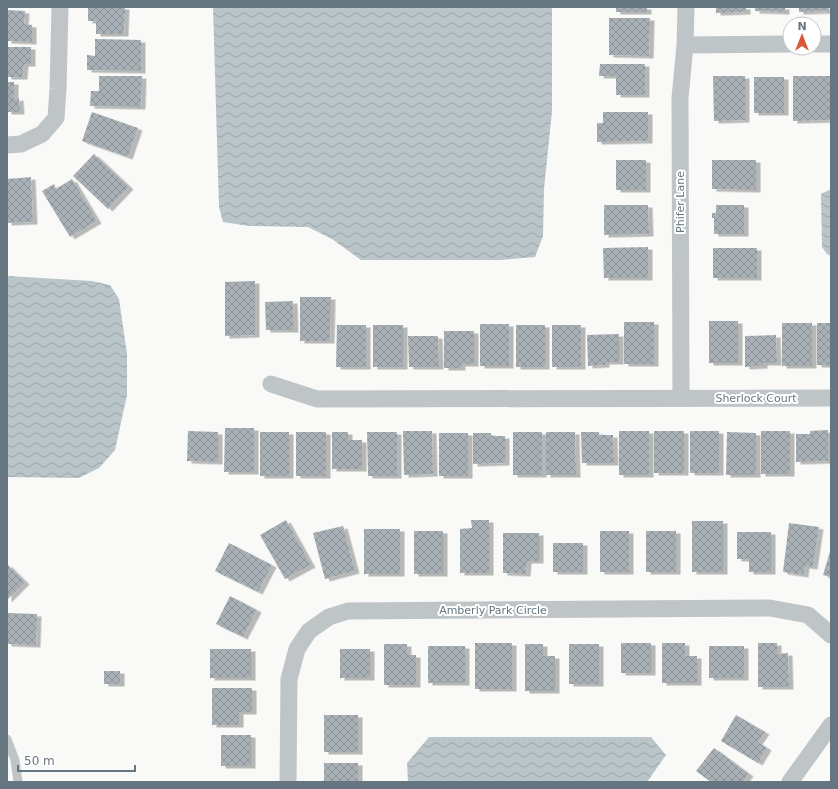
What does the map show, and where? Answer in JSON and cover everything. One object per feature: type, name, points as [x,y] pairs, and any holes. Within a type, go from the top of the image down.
[{"type":"street","points":[[7,145],[21,144],[42,134],[56,118],[60,7]]},
{"type":"street","name":"Phifer Lane","points":[[680,398],[680,98],[685,45],[686,7]]},
{"type":"street","points":[[685,45],[782,44]]},
{"type":"street","name":"Sherlock Court","points":[[271,384],[317,399],[831,398]]},
{"type":"street","name":"Amberly Park Circle","points":[[288,782],[289,679],[297,648],[309,631],[329,617],[348,611],[770,608],[808,615],[831,635]]},
{"type":"street","points":[[790,782],[831,725]]},
{"type":"lane","points":[[7,741],[15,760],[18,782]]},
{"type":"water","points":[[213,7],[552,7],[552,111],[544,189],[543,236],[535,257],[500,260],[361,260],[332,239],[308,227],[249,226],[223,222],[219,207]]},
{"type":"water","points":[[831,189],[831,256],[827,254],[822,247],[821,194]]},
{"type":"water","points":[[7,276],[92,281],[110,285],[119,299],[127,354],[127,395],[115,450],[99,468],[79,478],[7,477]]},
{"type":"water","points":[[429,737],[651,737],[666,755],[647,782],[408,782],[407,763]]},
{"type":"building","points":[[88,7],[125,7],[124,34],[96,34],[96,21],[88,21]]},
{"type":"building","points":[[616,7],[647,7],[647,12],[616,12]]},
{"type":"building","points":[[716,7],[746,7],[746,12],[716,13]]},
{"type":"building","points":[[755,7],[785,7],[785,12],[755,11]]},
{"type":"building","points":[[799,7],[829,7],[829,11],[799,12]]},
{"type":"building","points":[[7,10],[25,11],[24,24],[32,25],[32,42],[7,41]]},
{"type":"building","points":[[609,18],[650,18],[649,56],[609,55]]},
{"type":"building","points":[[95,39],[141,40],[141,71],[87,70],[87,55],[95,56]]},
{"type":"building","points":[[7,47],[31,47],[31,64],[24,64],[23,77],[7,77]]},
{"type":"building","points":[[600,64],[645,64],[645,95],[616,95],[616,76],[599,76]]},
{"type":"building","points":[[99,76],[142,76],[141,107],[90,106],[91,91],[99,91]]},
{"type":"building","points":[[713,76],[745,76],[745,120],[714,121]]},
{"type":"building","points":[[793,76],[831,76],[831,120],[793,121]]},
{"type":"building","points":[[754,77],[784,77],[784,113],[754,113]]},
{"type":"building","points":[[7,82],[14,82],[14,99],[19,98],[20,112],[7,112]]},
{"type":"building","points":[[92,112],[138,128],[128,157],[82,141]]},
{"type":"building","points":[[603,112],[648,112],[648,141],[597,142],[597,123],[603,123]]},
{"type":"building","points":[[94,154],[129,187],[108,209],[73,176]]},
{"type":"building","points":[[616,160],[646,160],[646,190],[616,190]]},
{"type":"building","points":[[712,160],[756,160],[756,190],[712,189]]},
{"type":"building","points":[[31,177],[33,222],[7,223],[7,179]]},
{"type":"building","points":[[72,179],[97,221],[70,237],[42,191],[54,184],[56,189]]},
{"type":"building","points":[[604,205],[648,205],[649,234],[604,235]]},
{"type":"building","points":[[716,205],[744,205],[744,234],[714,234],[714,218],[712,218],[712,213],[716,213]]},
{"type":"building","points":[[648,247],[648,278],[604,278],[603,248]]},
{"type":"building","points":[[713,248],[757,248],[757,278],[713,278]]},
{"type":"building","points":[[255,281],[255,335],[225,336],[225,282]]},
{"type":"building","points":[[300,297],[331,297],[330,341],[300,341]]},
{"type":"building","points":[[293,301],[294,330],[266,330],[265,302]]},
{"type":"building","points":[[709,321],[738,321],[738,363],[709,363]]},
{"type":"building","points":[[624,322],[654,322],[654,364],[624,364]]},
{"type":"building","points":[[782,323],[812,323],[812,366],[782,366]]},
{"type":"building","points":[[817,323],[831,323],[831,365],[817,365]]},
{"type":"building","points":[[480,324],[509,324],[509,366],[480,366]]},
{"type":"building","points":[[337,325],[366,325],[366,367],[336,367]]},
{"type":"building","points":[[373,325],[403,325],[403,367],[373,367]]},
{"type":"building","points":[[516,325],[545,325],[545,367],[516,367]]},
{"type":"building","points":[[552,325],[581,325],[581,367],[552,367]]},
{"type":"building","points":[[444,331],[474,331],[474,364],[461,364],[461,368],[444,368]]},
{"type":"building","points":[[619,334],[619,362],[605,362],[605,365],[588,366],[587,335]]},
{"type":"building","points":[[776,335],[777,363],[763,363],[763,366],[745,367],[745,336]]},
{"type":"building","points":[[408,336],[438,336],[439,367],[409,367]]},
{"type":"building","points":[[225,428],[254,428],[254,472],[224,472]]},
{"type":"building","points":[[828,430],[828,461],[796,462],[796,434],[810,434],[810,431]]},
{"type":"building","points":[[188,431],[218,432],[218,462],[187,461]]},
{"type":"building","points":[[403,431],[432,431],[433,474],[404,475]]},
{"type":"building","points":[[619,431],[649,431],[649,475],[619,475]]},
{"type":"building","points":[[654,431],[684,431],[684,473],[654,473]]},
{"type":"building","points":[[690,431],[719,431],[719,473],[690,473]]},
{"type":"building","points":[[761,431],[790,431],[790,474],[761,474]]},
{"type":"building","points":[[260,432],[289,432],[289,476],[260,476]]},
{"type":"building","points":[[296,432],[326,432],[326,476],[296,476]]},
{"type":"building","points":[[332,432],[348,432],[348,440],[362,440],[362,469],[332,469]]},
{"type":"building","points":[[367,432],[397,432],[397,476],[368,476]]},
{"type":"building","points":[[513,432],[542,432],[542,475],[513,475]]},
{"type":"building","points":[[546,432],[575,432],[576,475],[546,475]]},
{"type":"building","points":[[581,432],[599,432],[599,435],[613,435],[614,463],[582,463]]},
{"type":"building","points":[[727,432],[756,433],[756,475],[726,475]]},
{"type":"building","points":[[439,433],[468,433],[468,476],[439,476]]},
{"type":"building","points":[[473,433],[491,433],[491,436],[505,436],[505,463],[473,464]]},
{"type":"building","points":[[286,520],[311,565],[285,579],[260,535]]},
{"type":"building","points":[[471,520],[489,520],[489,573],[460,573],[460,529],[472,528]]},
{"type":"building","points":[[692,521],[723,521],[723,572],[692,572]]},
{"type":"building","points":[[789,523],[819,527],[813,567],[805,566],[804,575],[783,572]]},
{"type":"building","points":[[343,526],[355,571],[325,579],[313,533]]},
{"type":"building","points":[[364,529],[400,529],[400,574],[364,574]]},
{"type":"building","points":[[414,531],[443,531],[443,574],[414,574]]},
{"type":"building","points":[[600,531],[629,531],[629,572],[600,572]]},
{"type":"building","points":[[646,531],[676,531],[676,572],[646,572]]},
{"type":"building","points":[[737,532],[771,532],[771,572],[749,572],[749,559],[737,559]]},
{"type":"building","points":[[503,533],[539,533],[539,561],[527,561],[526,574],[503,573]]},
{"type":"building","points":[[229,543],[272,565],[258,592],[215,571]]},
{"type":"building","points":[[553,543],[583,543],[583,572],[553,572]]},
{"type":"building","points":[[831,548],[831,577],[823,575]]},
{"type":"building","points":[[7,564],[25,582],[7,600]]},
{"type":"building","points":[[230,596],[257,610],[243,637],[216,624]]},
{"type":"building","points":[[7,613],[37,614],[36,645],[7,644]]},
{"type":"building","points":[[475,643],[512,643],[512,689],[475,689]]},
{"type":"building","points":[[621,643],[651,643],[651,673],[621,673]]},
{"type":"building","points":[[662,643],[685,643],[685,656],[697,656],[697,683],[662,683]]},
{"type":"building","points":[[758,643],[777,643],[777,654],[788,653],[789,687],[758,687]]},
{"type":"building","points":[[384,644],[407,644],[407,655],[416,655],[416,685],[384,685]]},
{"type":"building","points":[[525,644],[543,644],[543,656],[555,656],[555,691],[525,691]]},
{"type":"building","points":[[569,644],[599,644],[599,684],[569,684]]},
{"type":"building","points":[[428,646],[465,646],[465,683],[428,683]]},
{"type":"building","points":[[709,646],[744,646],[744,678],[709,678]]},
{"type":"building","points":[[210,649],[251,649],[251,678],[210,678]]},
{"type":"building","points":[[340,649],[370,649],[370,678],[340,678]]},
{"type":"building","points":[[104,671],[120,671],[120,684],[104,684]]},
{"type":"building","points":[[212,688],[252,688],[252,712],[239,712],[239,725],[212,725]]},
{"type":"building","points":[[324,715],[358,715],[358,752],[324,752]]},
{"type":"building","points":[[736,715],[765,732],[758,742],[767,748],[758,763],[721,741]]},
{"type":"building","points":[[221,735],[251,735],[251,766],[221,766]]},
{"type":"building","points":[[714,748],[749,774],[743,782],[711,782],[696,771]]},
{"type":"building","points":[[324,763],[358,763],[358,782],[324,782]]}]
